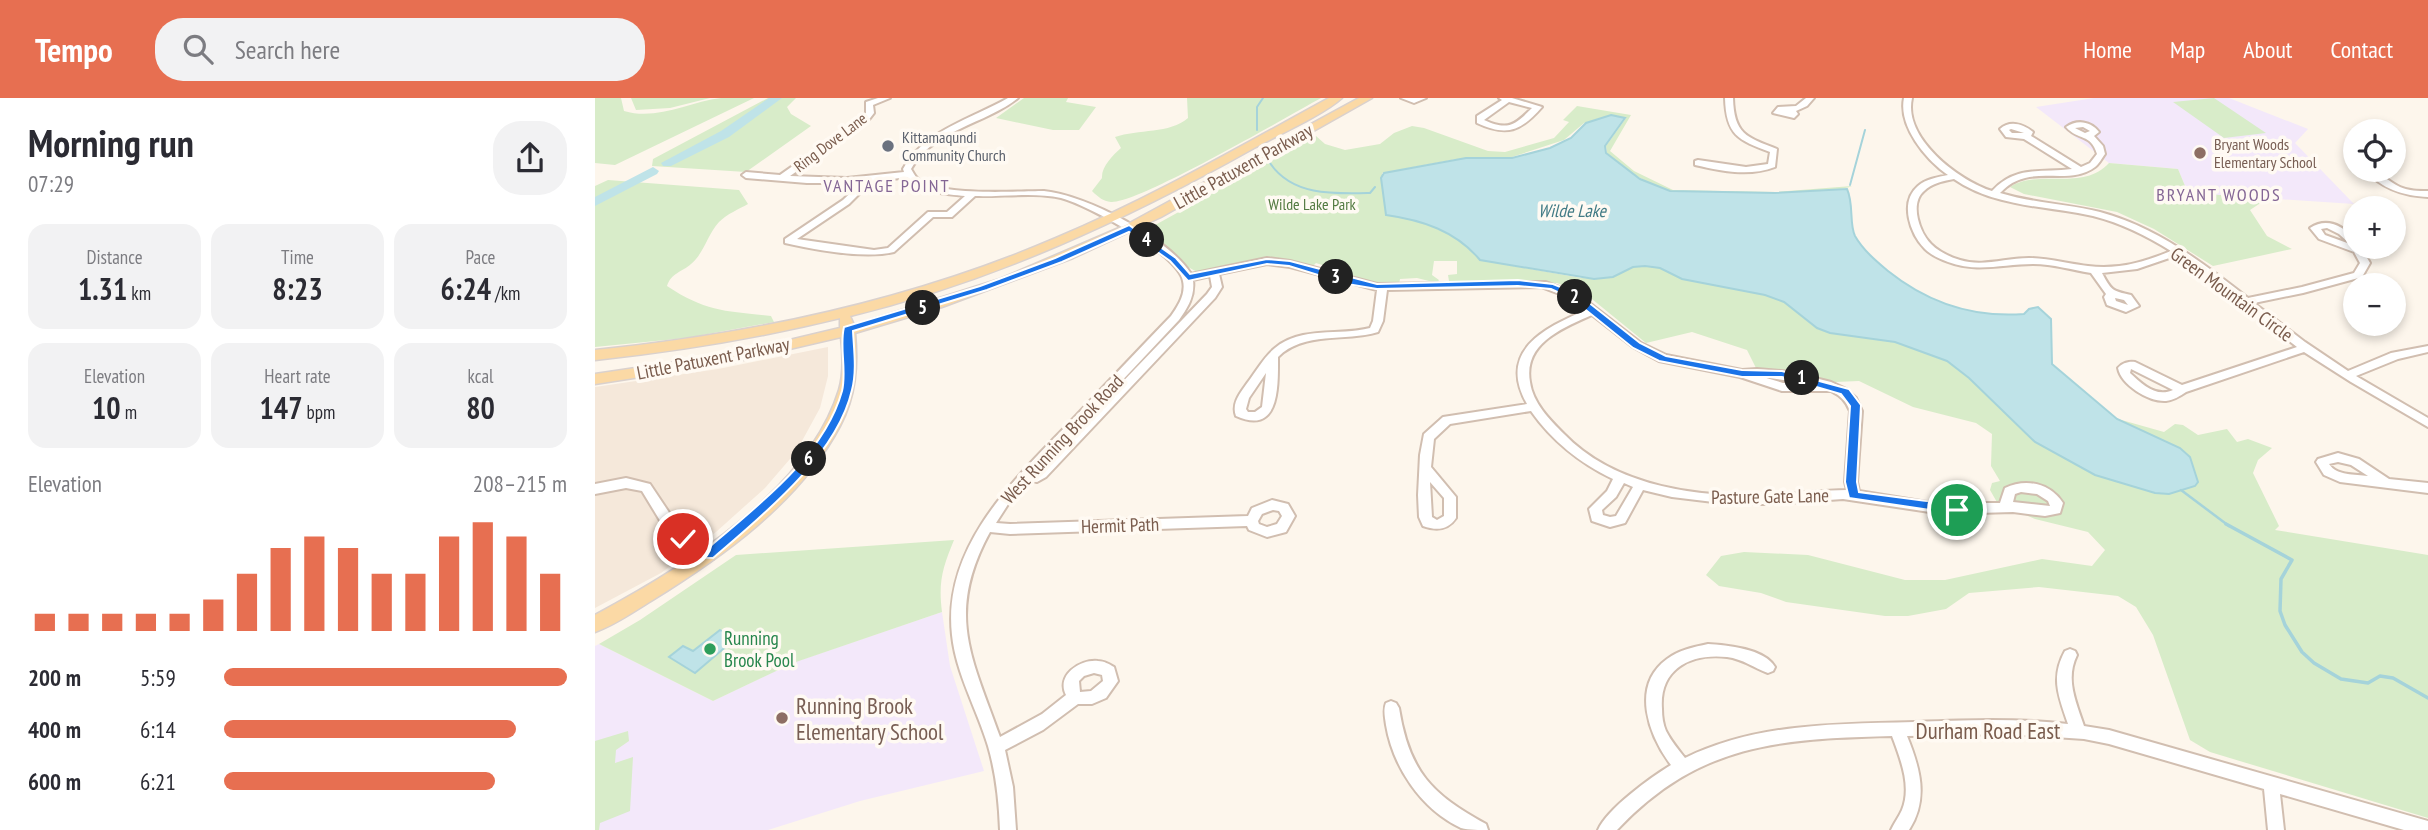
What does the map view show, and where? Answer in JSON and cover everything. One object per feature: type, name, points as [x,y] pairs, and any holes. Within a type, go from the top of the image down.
[{"type":"main road","name":"Little Patuxent Parkway","points":[[595,355],[847,321],[1043,249],[1113,218],[1337,98]]},
{"type":"main road","name":"Little Patuxent Parkway","points":[[595,379],[702,362],[847,321],[984,288],[1058,260],[1129,228],[1367,98]]},
{"type":"main road","points":[[1326,121],[1376,98]]},
{"type":"main road","points":[[595,624],[659,588],[708,555],[779,494],[812,456],[830,428],[847,390],[850,361],[847,321]]},
{"type":"street","name":"Ring Dove Lane","points":[[782,178],[867,117],[871,110],[869,104],[859,98]]},
{"type":"street","name":"Ring Dove Lane","points":[[869,104],[885,98]]},
{"type":"street","points":[[1014,98],[924,146],[911,157],[908,174],[916,184],[932,189],[1059,195],[1081,201],[1129,228],[1173,260],[1188,278],[1260,262],[1278,262],[1360,284],[1383,287],[1542,284],[1574,296],[1637,345],[1663,358],[1742,374],[1781,387],[1845,391],[1856,405],[1851,482],[1854,495]]},
{"type":"street","points":[[1405,98],[1410,101],[1422,98]]},
{"type":"street","points":[[1698,163],[1737,168],[1766,168],[1772,165],[1774,151],[1744,139],[1732,128],[1728,119],[1728,98]]},
{"type":"street","points":[[1791,110],[1802,106],[1810,98]]},
{"type":"street","name":"Green Mountain Circle","points":[[1908,98],[1906,114],[1913,130],[1940,164],[1955,176],[1994,194],[2108,218],[2134,227],[2178,252],[2247,301],[2305,348],[2428,423]]},
{"type":"street","points":[[1505,99],[1538,107],[1518,126],[1509,130],[1480,121],[1480,118],[1505,99]]},
{"type":"street","points":[[1994,194],[2004,181],[2013,176],[2080,170],[2098,162],[2101,154],[2099,144],[2090,135]]},
{"type":"street","points":[[2026,137],[2080,170]]},
{"type":"street","points":[[746,175],[834,183],[867,182],[908,174]]},
{"type":"street","points":[[1955,176],[1922,188],[1913,200],[1916,231],[1919,239],[1933,251],[1969,265],[1996,266],[2031,261],[2095,270],[2133,268],[2178,252]]},
{"type":"street","points":[[867,182],[846,202],[787,241],[874,254],[886,252],[931,214],[949,215],[974,193]]},
{"type":"street","points":[[2385,182],[2399,192],[2428,194]]},
{"type":"street","points":[[2247,301],[2358,275],[2365,263],[2363,259]]},
{"type":"street","points":[[2095,270],[2106,289],[2113,295]]},
{"type":"street","points":[[1025,475],[1037,477],[1042,474],[1211,296],[1217,287],[1214,272]]},
{"type":"street","name":"West Running Brook Road","points":[[1008,830],[1007,800],[996,746],[963,651],[959,616],[968,561],[1002,501],[1175,318],[1185,302],[1188,278]]},
{"type":"street","points":[[1273,358],[1268,408],[1259,416],[1240,413],[1240,405],[1282,345],[1298,338],[1360,334],[1374,330],[1383,287]]},
{"type":"street","name":"Pasture Gate Lane","points":[[1594,311],[1547,332],[1531,345],[1523,363],[1522,381],[1533,407],[1567,445],[1596,466],[1620,478],[1679,494],[1731,499],[1854,495],[1932,508],[2005,507]]},
{"type":"street","points":[[2182,389],[2305,348]]},
{"type":"street","points":[[2347,374],[2383,360],[2428,349]]},
{"type":"street","points":[[1427,470],[1428,437],[1447,420],[1533,407]]},
{"type":"street","points":[[1620,478],[1612,494],[1595,509],[1597,518],[1610,522],[1620,520],[1640,485]]},
{"type":"street","points":[[2385,482],[2428,488]]},
{"type":"street","points":[[595,489],[634,483],[646,488],[675,533],[708,555]]},
{"type":"street","name":"Hermit Path","points":[[987,527],[1010,529],[1252,521]]},
{"type":"street","points":[[1682,767],[1662,741],[1654,717],[1655,691],[1666,670],[1686,654],[1724,649],[1749,654],[1768,667]]},
{"type":"street","points":[[2070,655],[2065,663],[2064,681],[2078,731]]},
{"type":"street","points":[[996,746],[1048,720],[1075,697]]},
{"type":"street","points":[[1391,708],[1396,742],[1420,787],[1446,811],[1480,830]]},
{"type":"street","name":"Durham Road East","points":[[1606,830],[1650,787],[1682,767],[1734,745],[1801,733],[2024,726],[2078,731],[2428,829]]},
{"type":"street","points":[[1897,730],[1915,781],[1912,806],[1899,830]]},
{"type":"street","points":[[2271,783],[2276,830]]},
{"type":"shaded area","name":"Bryant Woods Elementary School","points":[[2094,98],[2229,98],[2308,129],[2295,143],[2346,196],[2343,196],[2343,203],[2188,193],[2178,169],[2109,163],[2036,107]]},
{"type":"shaded area","points":[[828,347],[828,376],[820,408],[796,452],[765,488],[716,532],[661,573],[595,608],[595,387],[718,369]]},
{"type":"shaded area","name":"Running Brook Elementary School","points":[[942,612],[950,666],[984,771],[860,801],[768,830],[595,830],[595,646],[599,644],[713,701],[792,663]]},
{"type":"green space","points":[[595,98],[621,98],[624,111],[648,114],[721,98],[754,98],[615,165],[595,163]]},
{"type":"green space","points":[[631,98],[710,98],[670,108],[636,110]]},
{"type":"green space","points":[[768,98],[796,98],[787,107],[791,114],[811,126],[746,172],[652,166],[653,159]]},
{"type":"green space","points":[[1024,98],[1068,98],[1066,102],[1096,107],[1079,130],[1053,130],[996,118]]},
{"type":"green space","points":[[1187,98],[1321,98],[1214,158],[1151,189],[1111,202],[1105,201],[1092,191],[1102,178],[1108,162],[1121,148],[1115,137],[1163,129],[1181,123],[1188,118]]},
{"type":"green space","points":[[2214,98],[2266,133],[2224,138],[2173,102]]},
{"type":"green space","name":"Wilde Lake Park","points":[[1577,106],[1631,115],[1610,151],[1634,171],[1673,190],[1776,192],[1852,186],[1764,194],[1671,191],[1636,176],[1607,153],[1606,146],[1626,118],[1611,115],[1584,123],[1564,140],[1512,157],[1457,159],[1382,173],[1386,215],[1414,220],[1439,229],[1461,242],[1480,260],[1581,278],[1613,277],[1633,267],[1645,266],[1660,268],[1682,279],[1765,295],[1784,302],[1816,328],[1829,333],[1895,342],[1947,361],[1969,378],[2035,442],[2169,494],[2195,486],[2190,457],[2180,448],[2118,419],[2164,432],[2175,424],[2183,425],[2198,435],[2227,429],[2237,442],[2248,439],[2272,448],[2258,460],[2253,473],[2279,526],[2275,530],[2428,555],[2428,818],[2210,752],[2190,740],[2153,635],[2136,607],[2118,596],[2039,587],[1969,593],[1946,609],[1908,616],[1885,616],[1786,602],[1761,593],[1719,586],[1706,575],[1721,556],[1744,552],[1808,555],[1905,580],[1945,580],[2042,559],[2092,566],[2105,550],[2088,532],[2035,519],[1998,504],[1990,490],[1992,483],[2000,481],[1991,466],[1992,434],[1976,423],[1913,407],[1859,381],[1835,382],[1790,371],[1756,368],[1747,350],[1692,332],[1646,343],[1587,295],[1557,283],[1449,281],[1448,275],[1457,274],[1457,261],[1434,261],[1432,275],[1439,280],[1437,283],[1417,278],[1400,279],[1399,284],[1373,284],[1340,276],[1341,271],[1316,263],[1312,267],[1281,261],[1254,262],[1197,272],[1188,267],[1148,229],[1316,136],[1325,144],[1345,150],[1380,144],[1394,133],[1412,126],[1488,151],[1505,152],[1554,138],[1569,122],[1563,120]]},
{"type":"green space","points":[[2109,163],[2178,169],[2188,193],[2268,198],[2250,210],[2267,236],[2292,249],[2213,266],[2154,229],[2117,212],[2024,194],[2010,187],[2034,179],[2087,176],[2098,172]]},
{"type":"green space","points":[[608,180],[739,190],[748,204],[719,222],[696,259],[674,275],[667,286],[705,306],[771,316],[774,322],[686,338],[595,347],[595,186]]},
{"type":"green space","points":[[954,540],[942,574],[942,612],[793,663],[713,701],[599,644],[640,620],[736,555]]},
{"type":"green space","points":[[628,731],[629,741],[616,750],[615,763],[633,757],[630,811],[600,823],[599,830],[595,830],[595,741]]},
{"type":"water","name":"Wilde Lake","points":[[1611,115],[1625,118],[1605,146],[1606,153],[1640,179],[1670,191],[1775,193],[1847,189],[1855,236],[1874,259],[1919,292],[1969,311],[2024,314],[2029,309],[2038,307],[2051,319],[2052,364],[2117,419],[2180,448],[2190,457],[2198,482],[2195,486],[2169,494],[2155,493],[2095,475],[2035,442],[1969,378],[1947,361],[1895,342],[1830,333],[1817,328],[1784,302],[1765,295],[1682,279],[1660,268],[1645,266],[1633,267],[1613,277],[1594,279],[1480,260],[1460,241],[1437,228],[1386,215],[1381,178],[1384,173],[1466,158],[1512,158],[1550,148],[1571,138],[1586,123]]},
{"type":"water","name":"Running Brook Pool","points":[[720,630],[735,639],[695,673],[669,657],[683,646],[693,651]]},
{"type":"waterway","points":[[667,163],[725,134],[776,98]]},
{"type":"waterway","points":[[1257,130],[1257,107],[1263,98]]},
{"type":"waterway","points":[[1850,185],[1865,130]]},
{"type":"waterway","points":[[1270,163],[1290,182],[1315,191],[1370,193],[1375,187]]},
{"type":"waterway","points":[[595,202],[653,171]]},
{"type":"waterway","points":[[2181,490],[2227,525]]},
{"type":"waterway","points":[[2227,525],[2292,560],[2281,579],[2280,611],[2285,625],[2302,652],[2314,663],[2341,679],[2368,683],[2380,676],[2393,678],[2428,698]]},
{"type":"place","name":"Kittamaqundi Community Church","points":[[888,146]]},
{"type":"place","name":"Bryant Woods Elementary School","points":[[2200,153]]},
{"type":"place","name":"Running Brook Pool","points":[[710,649]]},
{"type":"place","name":"Running Brook Elementary School","points":[[782,718]]},
{"type":"district","name":"VANTAGE POINT","points":[[887,185]]},
{"type":"district","name":"BRYANT WOODS","points":[[2219,194]]},
{"type":"route","points":[[683,539],[708,555],[755,517],[812,456],[844,402],[850,376],[848,329],[984,288],[1058,260],[1129,228],[1173,260],[1188,278],[1267,261],[1290,264],[1377,287],[1518,283],[1553,286],[1584,303],[1637,345],[1663,358],[1742,374],[1782,374],[1845,391],[1856,405],[1851,482],[1854,495],[1957,510]]}]
